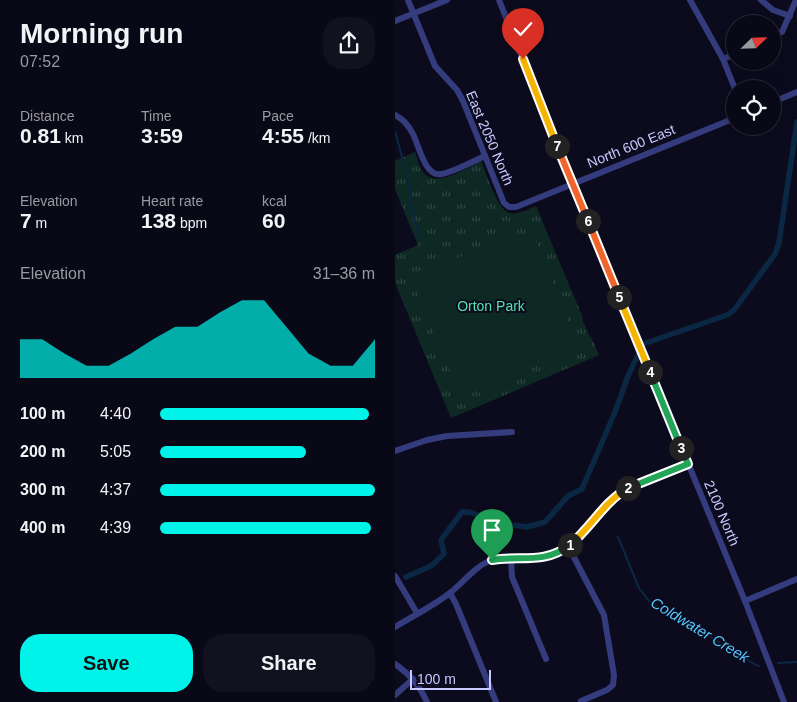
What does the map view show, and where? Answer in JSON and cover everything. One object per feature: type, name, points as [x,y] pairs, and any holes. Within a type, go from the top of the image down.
[{"type":"street","name":"East 2050 North","points":[[408,0],[435,66],[457,90],[463,101],[504,203],[509,207]]},
{"type":"street","points":[[395,21],[447,0]]},
{"type":"street","name":"2100 North","points":[[499,0],[745,601],[781,701]]},
{"type":"street","points":[[690,0],[723,59],[731,80]]},
{"type":"street","points":[[761,0],[773,10],[790,16]]},
{"type":"street","points":[[781,33],[796,0]]},
{"type":"street","points":[[781,99],[797,92]]},
{"type":"street","points":[[396,115],[406,123],[413,134],[428,168],[433,174],[441,175],[485,156]]},
{"type":"street","name":"North 600 East","points":[[509,207],[515,207],[726,122]]},
{"type":"street","points":[[395,451],[427,440],[447,436],[512,432]]},
{"type":"street","points":[[395,627],[450,593],[487,562],[501,558],[537,558],[555,553],[568,546],[580,536],[614,497],[624,490],[688,464]]},
{"type":"street","points":[[568,546],[604,614],[614,675],[613,685],[607,690],[581,701]]},
{"type":"street","points":[[511,559],[512,577],[546,659]]},
{"type":"street","points":[[395,576],[417,613]]},
{"type":"street","points":[[745,601],[797,579]]},
{"type":"street","points":[[450,593],[497,702]]},
{"type":"street","points":[[395,664],[413,679],[427,702]]},
{"type":"street","points":[[395,695],[413,679]]},
{"type":"green space","name":"Orton Park","points":[[415,152],[422,171],[428,176],[435,178],[451,176],[481,161],[496,198],[505,210],[509,213],[516,213],[536,206],[582,319],[599,355],[451,418],[395,283],[395,255],[418,245],[395,189],[395,161]]},
{"type":"green space","points":[[532,231],[579,348],[461,397],[410,275]]},
{"type":"waterway","points":[[646,343],[727,315],[734,310],[775,254],[779,243],[797,122]]},
{"type":"waterway","name":"Coldwater Creek","points":[[395,131],[410,186],[411,211],[420,237]]},
{"type":"waterway","points":[[406,577],[431,566],[444,554],[441,540],[462,512],[469,512],[505,524],[527,527],[545,522],[568,496],[582,489],[638,355]]},
{"type":"waterway","name":"Coldwater Creek","points":[[618,537],[639,588],[649,601],[692,628]]},
{"type":"waterway","name":"Coldwater Creek","points":[[708,635],[759,666]]},
{"type":"waterway","name":"Coldwater Creek","points":[[778,663],[797,662]]},
{"type":"route","points":[[492,560],[501,558],[537,558],[555,553],[568,546],[580,536],[614,497],[624,490],[688,464],[523,59]]}]
